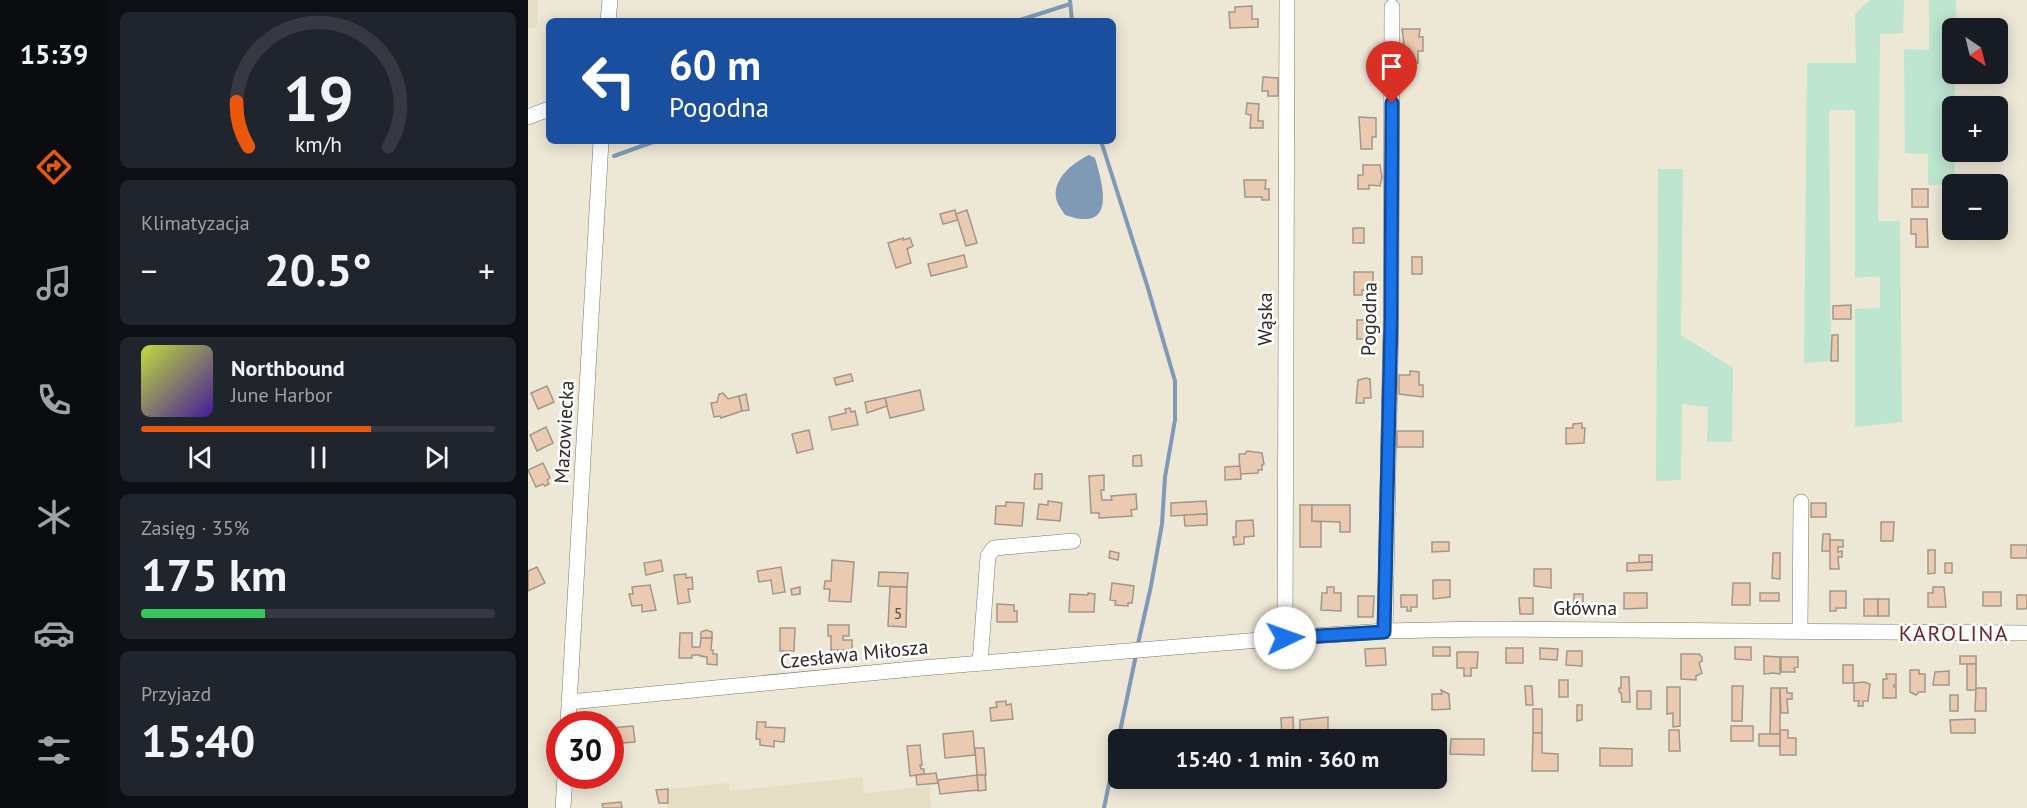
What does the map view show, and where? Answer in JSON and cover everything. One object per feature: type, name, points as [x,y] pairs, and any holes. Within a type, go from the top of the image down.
[{"type":"street","points":[[608,18],[610,0]]},
{"type":"street","name":"Wąska","points":[[1285,638],[1287,0]]},
{"type":"street","name":"Pogodna","points":[[1384,632],[1391,319],[1392,7]]},
{"type":"street","points":[[528,117],[546,111]]},
{"type":"street","name":"Mazowiecka","points":[[569,711],[602,144]]},
{"type":"street","points":[[1800,631],[1801,502]]},
{"type":"street","points":[[980,663],[988,556],[994,548],[1073,542]]},
{"type":"street","name":"Główna","points":[[1137,651],[1285,638],[1482,628],[2027,633]]},
{"type":"street","name":"Czesława Miłosza","points":[[569,702],[980,663],[1137,651]]},
{"type":"street","points":[[563,808],[564,789]]},
{"type":"shaded area","points":[[528,0],[538,0],[537,25],[533,28],[528,28]]},
{"type":"shaded area","points":[[862,777],[864,793],[929,786],[931,808],[667,808],[668,789],[729,783],[729,791]]},
{"type":"green space","points":[[1870,0],[1904,0],[1903,33],[1880,34],[1878,221],[1900,221],[1902,422],[1855,427],[1855,309],[1880,308],[1880,276],[1855,278],[1855,110],[1829,110],[1831,361],[1804,363],[1807,63],[1856,63],[1855,14]]},
{"type":"green space","points":[[1929,0],[1956,0],[1956,18],[1942,18],[1942,84],[1955,84],[1955,96],[1942,96],[1942,162],[1954,162],[1955,174],[1942,174],[1942,184],[1928,185],[1928,154],[1905,153],[1904,49],[1929,50]]},
{"type":"green space","points":[[1658,169],[1683,169],[1681,335],[1733,368],[1732,442],[1707,442],[1708,407],[1682,404],[1681,480],[1656,481]]},
{"type":"water","points":[[1089,155],[1095,158],[1101,182],[1103,194],[1099,213],[1092,218],[1081,219],[1065,215],[1056,198],[1058,184],[1065,172]]},
{"type":"building","points":[[1252,6],[1252,19],[1258,19],[1258,27],[1230,28],[1229,12],[1235,12],[1235,7]]},
{"type":"building","points":[[1402,29],[1420,29],[1419,37],[1423,37],[1423,51],[1418,51],[1418,63],[1406,63],[1406,51],[1402,51],[1402,44],[1404,44]]},
{"type":"building","points":[[1263,77],[1278,78],[1278,96],[1268,96],[1268,91],[1262,91]]},
{"type":"building","points":[[1247,103],[1259,104],[1258,121],[1263,121],[1263,128],[1250,128],[1251,115],[1246,114]]},
{"type":"building","points":[[1359,117],[1376,118],[1376,137],[1372,137],[1372,149],[1361,149]]},
{"type":"building","points":[[1363,165],[1380,165],[1382,177],[1380,186],[1369,185],[1369,189],[1358,189],[1358,175],[1363,175]]},
{"type":"building","points":[[1244,180],[1266,180],[1265,189],[1269,189],[1269,200],[1262,200],[1262,197],[1245,197]]},
{"type":"building","points":[[1912,189],[1928,189],[1928,207],[1912,207]]},
{"type":"building","points":[[955,210],[958,220],[943,224],[940,214]]},
{"type":"building","points":[[967,210],[977,243],[966,246],[956,214]]},
{"type":"building","points":[[1911,219],[1927,219],[1928,247],[1916,247],[1916,234],[1911,234]]},
{"type":"building","points":[[1353,228],[1364,228],[1364,243],[1353,243]]},
{"type":"building","points":[[903,238],[903,240],[910,238],[913,246],[907,249],[911,263],[896,268],[888,243]]},
{"type":"building","points":[[964,255],[967,267],[931,276],[928,264]]},
{"type":"building","points":[[1412,257],[1422,257],[1422,274],[1412,274]]},
{"type":"building","points":[[1354,272],[1373,272],[1373,291],[1362,290],[1362,295],[1354,295]]},
{"type":"building","points":[[1851,305],[1851,319],[1833,319],[1833,306]]},
{"type":"building","points":[[1357,320],[1369,320],[1369,339],[1357,339]]},
{"type":"building","points":[[1832,335],[1838,335],[1838,361],[1831,361]]},
{"type":"building","points":[[1410,371],[1419,372],[1419,385],[1423,385],[1423,397],[1399,394],[1399,375],[1410,375]]},
{"type":"building","points":[[851,374],[853,381],[836,385],[834,378]]},
{"type":"building","points":[[1370,379],[1371,398],[1364,398],[1364,403],[1356,403],[1358,380]]},
{"type":"building","points":[[547,386],[554,402],[538,409],[531,393]]},
{"type":"building","points":[[920,390],[924,410],[890,418],[885,398]]},
{"type":"building","points":[[723,393],[728,399],[739,396],[742,411],[721,418],[720,416],[714,417],[711,403],[717,402],[719,394]]},
{"type":"building","points":[[746,394],[749,410],[742,411],[739,396]]},
{"type":"building","points":[[885,398],[887,406],[867,413],[865,402]]},
{"type":"building","points":[[850,408],[851,412],[855,411],[858,425],[832,430],[829,417],[846,413],[845,409]]},
{"type":"building","points":[[1582,423],[1582,428],[1585,428],[1584,443],[1566,444],[1566,428],[1573,428],[1573,424]]},
{"type":"building","points":[[546,427],[553,443],[537,451],[530,435]]},
{"type":"building","points":[[809,430],[813,449],[797,453],[792,434]]},
{"type":"building","points":[[1397,431],[1423,431],[1423,447],[1397,447]]},
{"type":"building","points":[[1247,451],[1262,453],[1264,464],[1258,473],[1240,474],[1239,454],[1245,454]]},
{"type":"building","points":[[1141,455],[1142,466],[1133,466],[1133,456]]},
{"type":"building","points":[[543,463],[550,478],[547,480],[549,484],[536,487],[528,470]]},
{"type":"building","points":[[1240,466],[1241,479],[1225,480],[1225,467]]},
{"type":"building","points":[[1035,474],[1042,474],[1042,489],[1034,489]]},
{"type":"building","points":[[1104,475],[1102,500],[1112,500],[1111,496],[1136,494],[1137,509],[1131,510],[1132,516],[1099,518],[1099,513],[1091,513],[1089,476]]},
{"type":"building","points":[[1048,501],[1062,503],[1060,521],[1037,519],[1039,504],[1048,505]]},
{"type":"building","points":[[1206,501],[1207,514],[1171,516],[1171,503]]},
{"type":"building","points":[[1006,502],[1024,503],[1022,526],[995,524],[996,506],[1006,506]]},
{"type":"building","points":[[1811,503],[1826,503],[1826,517],[1811,517]]},
{"type":"building","points":[[1300,505],[1312,505],[1312,521],[1321,522],[1321,547],[1300,547]]},
{"type":"building","points":[[1312,505],[1350,505],[1350,532],[1340,532],[1340,522],[1312,521]]},
{"type":"building","points":[[1207,514],[1207,525],[1185,526],[1184,515]]},
{"type":"building","points":[[1253,520],[1254,536],[1244,537],[1244,544],[1234,545],[1236,521]]},
{"type":"building","points":[[1881,522],[1894,522],[1893,541],[1881,541]]},
{"type":"building","points":[[1823,534],[1830,534],[1830,551],[1822,551]]},
{"type":"building","points":[[1830,540],[1843,540],[1843,547],[1838,547],[1838,552],[1842,551],[1842,557],[1838,557],[1839,569],[1830,569]]},
{"type":"building","points":[[1432,542],[1449,542],[1449,551],[1432,552]]},
{"type":"building","points":[[2011,545],[2027,545],[2027,558],[2011,558]]},
{"type":"building","points":[[1928,550],[1935,550],[1935,573],[1928,574]]},
{"type":"building","points":[[1110,551],[1119,553],[1118,560],[1109,558]]},
{"type":"building","points":[[1773,553],[1780,553],[1780,579],[1772,578]]},
{"type":"building","points":[[1639,555],[1652,555],[1652,562],[1639,563]]},
{"type":"building","points":[[661,560],[663,571],[646,575],[644,563]]},
{"type":"building","points":[[832,560],[854,562],[851,602],[829,601],[830,589],[824,589],[825,581],[831,581]]},
{"type":"building","points":[[1652,562],[1652,570],[1627,571],[1627,563]]},
{"type":"building","points":[[1945,563],[1952,563],[1952,573],[1945,573]]},
{"type":"building","points":[[537,567],[545,583],[528,591],[528,571]]},
{"type":"building","points":[[781,567],[785,592],[773,594],[771,580],[759,582],[757,571]]},
{"type":"building","points":[[1534,569],[1551,569],[1551,588],[1534,586]]},
{"type":"building","points":[[879,572],[908,573],[907,587],[878,586]]},
{"type":"building","points":[[686,574],[686,578],[692,577],[693,589],[688,589],[690,602],[678,604],[674,575]]},
{"type":"building","points":[[1433,580],[1450,580],[1450,597],[1433,599]]},
{"type":"building","points":[[1112,583],[1134,586],[1132,603],[1128,603],[1128,606],[1115,605],[1116,601],[1110,600]]},
{"type":"building","points":[[1733,583],[1750,583],[1750,605],[1732,605]]},
{"type":"building","points":[[650,585],[656,610],[642,612],[642,605],[632,606],[629,594],[633,594],[632,587]]},
{"type":"building","points":[[800,587],[800,594],[792,595],[791,589]]},
{"type":"building","points":[[890,587],[907,587],[906,627],[888,626]]},
{"type":"building","points":[[1327,587],[1334,587],[1334,593],[1341,593],[1341,611],[1321,610],[1322,593],[1327,593]]},
{"type":"building","points":[[1933,587],[1944,587],[1946,607],[1928,607],[1928,593],[1933,593]]},
{"type":"building","points":[[1830,591],[1846,591],[1846,608],[1836,608],[1836,611],[1830,611]]},
{"type":"building","points":[[1983,592],[2001,592],[2001,606],[1983,606]]},
{"type":"building","points":[[1088,593],[1095,594],[1094,612],[1069,612],[1070,594],[1088,595]]},
{"type":"building","points":[[1624,593],[1647,593],[1647,608],[1624,609]]},
{"type":"building","points":[[1760,593],[1779,593],[1779,601],[1760,601]]},
{"type":"building","points":[[1574,594],[1583,594],[1583,614],[1574,614]]},
{"type":"building","points":[[1401,595],[1417,595],[1417,607],[1411,607],[1411,611],[1407,611],[1407,607],[1401,607]]},
{"type":"building","points":[[2017,595],[2027,595],[2027,608],[2017,609]]},
{"type":"building","points":[[1358,596],[1374,596],[1373,617],[1358,617]]},
{"type":"building","points":[[1519,598],[1533,598],[1533,614],[1520,614]]},
{"type":"building","points":[[1864,599],[1878,599],[1878,616],[1864,616]]},
{"type":"building","points":[[1878,599],[1889,599],[1889,616],[1878,616]]},
{"type":"building","points":[[997,604],[1014,605],[1014,611],[1017,611],[1017,622],[997,622]]},
{"type":"building","points":[[828,625],[849,625],[849,636],[843,636],[843,640],[852,640],[852,650],[831,650]]},
{"type":"building","points":[[780,628],[795,628],[794,651],[780,651]]},
{"type":"building","points":[[706,630],[712,632],[712,638],[701,638],[701,632]]},
{"type":"building","points":[[680,633],[692,633],[692,647],[700,647],[701,638],[712,638],[711,650],[713,654],[717,654],[717,665],[707,664],[707,657],[700,655],[692,655],[692,658],[679,658]]},
{"type":"building","points":[[1433,647],[1450,647],[1450,656],[1433,656]]},
{"type":"building","points":[[1735,647],[1751,647],[1751,660],[1735,659]]},
{"type":"building","points":[[1385,648],[1386,665],[1366,666],[1365,649]]},
{"type":"building","points":[[1506,648],[1523,648],[1523,663],[1506,663]]},
{"type":"building","points":[[1540,648],[1558,649],[1557,660],[1540,659]]},
{"type":"building","points":[[1567,651],[1582,651],[1582,666],[1566,665]]},
{"type":"building","points":[[1457,652],[1478,652],[1477,668],[1471,668],[1471,676],[1464,676],[1464,668],[1457,668]]},
{"type":"building","points":[[1681,654],[1699,654],[1702,657],[1699,663],[1702,673],[1696,676],[1696,680],[1681,679]]},
{"type":"building","points":[[1764,656],[1780,657],[1780,674],[1764,674]]},
{"type":"building","points":[[1960,656],[1976,656],[1976,664],[1960,664]]},
{"type":"building","points":[[1781,657],[1798,657],[1798,667],[1794,668],[1795,672],[1781,672]]},
{"type":"building","points":[[1967,664],[1976,664],[1976,690],[1967,690]]},
{"type":"building","points":[[1843,665],[1853,665],[1853,683],[1843,683]]},
{"type":"building","points":[[1910,670],[1919,670],[1919,674],[1925,674],[1925,692],[1919,692],[1916,695],[1910,692]]},
{"type":"building","points":[[1949,671],[1949,685],[1933,685],[1935,672]]},
{"type":"building","points":[[1886,674],[1896,674],[1894,687],[1896,687],[1896,698],[1883,698],[1883,679],[1887,679]]},
{"type":"building","points":[[1621,677],[1629,677],[1630,702],[1622,702],[1619,692]]},
{"type":"building","points":[[1559,680],[1568,680],[1568,697],[1559,697]]},
{"type":"building","points":[[1854,683],[1870,684],[1868,701],[1863,701],[1863,706],[1858,706],[1859,701],[1854,701]]},
{"type":"building","points":[[1525,686],[1532,686],[1533,705],[1526,705]]},
{"type":"building","points":[[1732,686],[1743,686],[1742,721],[1732,721]]},
{"type":"building","points":[[1667,687],[1680,687],[1680,726],[1673,727],[1673,713],[1667,714]]},
{"type":"building","points":[[1771,688],[1780,688],[1780,734],[1770,734]]},
{"type":"building","points":[[1780,688],[1787,688],[1787,693],[1792,693],[1792,699],[1787,699],[1788,713],[1781,713]]},
{"type":"building","points":[[1976,688],[1986,688],[1986,711],[1975,711]]},
{"type":"building","points":[[1441,690],[1449,694],[1450,709],[1432,710],[1432,694],[1442,694]]},
{"type":"building","points":[[1637,691],[1651,691],[1651,709],[1637,709]]},
{"type":"building","points":[[1950,695],[1958,695],[1958,711],[1950,711]]},
{"type":"building","points":[[1006,701],[1006,705],[1011,704],[1013,719],[991,721],[990,708],[997,707],[996,702]]},
{"type":"building","points":[[1577,705],[1582,705],[1582,720],[1577,721]]},
{"type":"building","points":[[1533,709],[1542,709],[1542,733],[1533,733]]},
{"type":"building","points":[[1293,717],[1294,729],[1282,729],[1281,718]]},
{"type":"building","points":[[1328,717],[1328,729],[1300,729],[1300,720]]},
{"type":"building","points":[[1975,719],[1975,733],[1951,733],[1950,720]]},
{"type":"building","points":[[757,722],[766,722],[765,727],[785,728],[784,742],[774,741],[774,747],[760,745],[760,739],[756,739]]},
{"type":"building","points":[[633,726],[635,742],[624,743],[624,727]]},
{"type":"building","points":[[1731,726],[1753,726],[1753,741],[1731,741]]},
{"type":"building","points":[[1669,730],[1679,730],[1680,751],[1669,751]]},
{"type":"building","points":[[1780,730],[1788,730],[1788,738],[1796,738],[1796,755],[1780,755]]},
{"type":"building","points":[[973,731],[975,755],[945,758],[943,734]]},
{"type":"building","points":[[1533,733],[1542,733],[1542,753],[1558,754],[1558,771],[1532,771]]},
{"type":"building","points":[[1759,734],[1780,734],[1780,746],[1759,746]]},
{"type":"building","points":[[1451,739],[1484,739],[1484,755],[1450,754]]},
{"type":"building","points":[[920,745],[922,765],[920,765],[921,769],[924,769],[924,774],[910,776],[907,746]]},
{"type":"building","points":[[975,748],[984,748],[986,775],[977,775]]},
{"type":"building","points":[[1600,748],[1632,749],[1632,766],[1600,766]]},
{"type":"building","points":[[936,773],[938,783],[917,785],[916,775]]},
{"type":"building","points":[[977,775],[985,775],[986,790],[978,791]]},
{"type":"building","points":[[977,775],[978,790],[940,794],[938,780]]},
{"type":"building","points":[[668,789],[668,803],[659,803],[656,790]]},
{"type":"building","points":[[621,802],[622,808],[603,808],[602,804]]},
{"type":"waterway","points":[[1070,0],[1072,18]]},
{"type":"waterway","points":[[1026,18],[1070,4]]},
{"type":"waterway","points":[[614,156],[648,144]]},
{"type":"waterway","points":[[1102,144],[1175,381],[1175,420],[1165,477],[1162,524],[1137,648]]},
{"type":"waterway","points":[[1104,808],[1136,655]]},
{"type":"district","name":"KAROLINA","points":[[1954,633]]},
{"type":"route","points":[[1285,638],[1384,632],[1391,319],[1392,103]]}]
